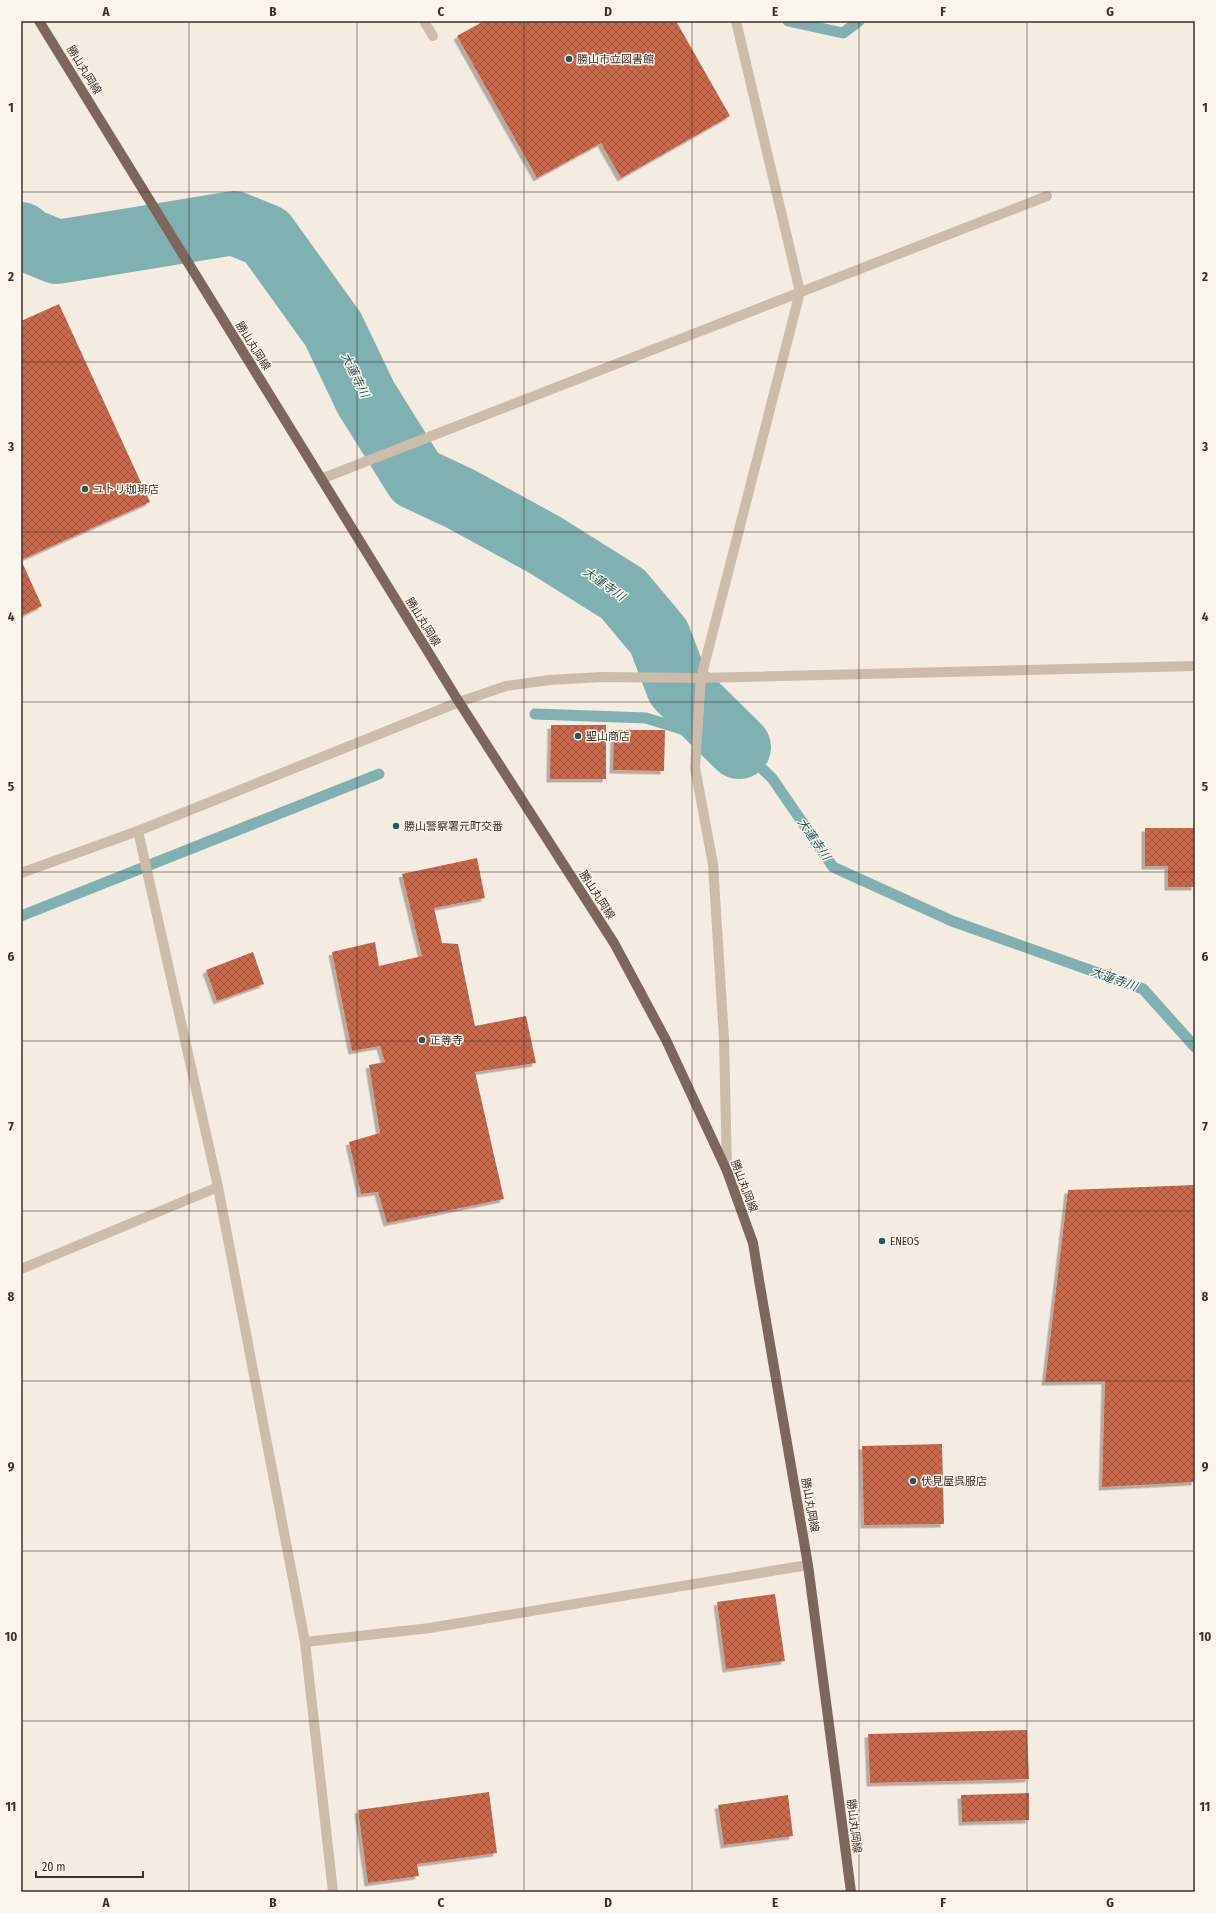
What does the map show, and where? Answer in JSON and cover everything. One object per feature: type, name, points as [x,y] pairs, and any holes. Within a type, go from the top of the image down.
[{"type":"main road","name":"勝山丸岡線","points":[[40,21],[320,479],[459,702],[614,943],[666,1040],[727,1171],[752,1243],[808,1565],[851,1892]]},
{"type":"street","points":[[424,21],[433,36]]},
{"type":"street","points":[[727,1171],[724,1039],[713,864],[695,768],[701,678],[800,292],[736,21]]},
{"type":"street","points":[[320,479],[1047,196]]},
{"type":"street","points":[[21,873],[138,830],[459,702],[506,686],[549,680],[602,677],[701,678],[1195,666]]},
{"type":"street","points":[[138,830],[218,1187],[305,1642],[333,1892]]},
{"type":"street","points":[[21,1269],[218,1187]]},
{"type":"street","points":[[305,1642],[430,1628],[808,1565]]},
{"type":"building","points":[[484,21],[676,21],[730,116],[621,178],[601,143],[537,178],[457,36]]},
{"type":"building","points":[[59,304],[150,502],[21,560],[21,321]]},
{"type":"building","points":[[21,560],[42,606],[21,616]]},
{"type":"building","points":[[551,725],[606,725],[606,779],[550,779]]},
{"type":"building","points":[[614,730],[665,730],[664,771],[613,770]]},
{"type":"building","points":[[1145,828],[1195,828],[1195,887],[1168,887],[1168,866],[1145,866]]},
{"type":"building","points":[[477,858],[485,898],[434,908],[442,943],[458,944],[475,1026],[526,1016],[536,1063],[475,1072],[504,1199],[387,1223],[378,1192],[361,1194],[349,1142],[380,1133],[369,1065],[385,1062],[380,1046],[352,1051],[332,952],[375,942],[379,966],[422,956],[402,874]]},
{"type":"building","points":[[253,952],[264,984],[217,1001],[206,970]]},
{"type":"building","points":[[1195,1185],[1195,1482],[1102,1487],[1105,1381],[1045,1382],[1068,1190]]},
{"type":"building","points":[[942,1444],[944,1524],[864,1525],[862,1446]]},
{"type":"building","points":[[775,1594],[785,1661],[726,1669],[717,1602]]},
{"type":"building","points":[[1027,1730],[1029,1779],[870,1783],[868,1734]]},
{"type":"building","points":[[489,1792],[497,1853],[417,1864],[419,1876],[368,1883],[358,1810]]},
{"type":"building","points":[[1029,1793],[1029,1820],[962,1822],[961,1795]]},
{"type":"building","points":[[788,1795],[793,1836],[724,1845],[718,1805]]},
{"type":"waterway","points":[[788,21],[843,33],[859,21]]},
{"type":"waterway","name":"大蓮寺川","points":[[21,234],[25,239],[57,252],[234,223],[266,236],[333,329],[366,398],[416,478],[459,498],[545,545],[623,594],[659,637],[678,687],[739,747]]},
{"type":"waterway","name":"大蓮寺川","points":[[535,714],[646,718],[739,747],[772,778],[833,867],[952,921],[1143,989],[1195,1047]]},
{"type":"waterway","points":[[21,916],[379,774]]},
{"type":"place","name":"勝山市立図書館","points":[[569,59]]},
{"type":"place","name":"ユトリ珈琲店","points":[[85,489]]},
{"type":"place","name":"聖山商店","points":[[578,736]]},
{"type":"place","name":"勝山警察署元町交番","points":[[396,826]]},
{"type":"place","name":"正等寺","points":[[422,1040]]},
{"type":"place","name":"ENEOS","points":[[882,1241]]},
{"type":"place","name":"伏見屋呉服店","points":[[913,1481]]}]
